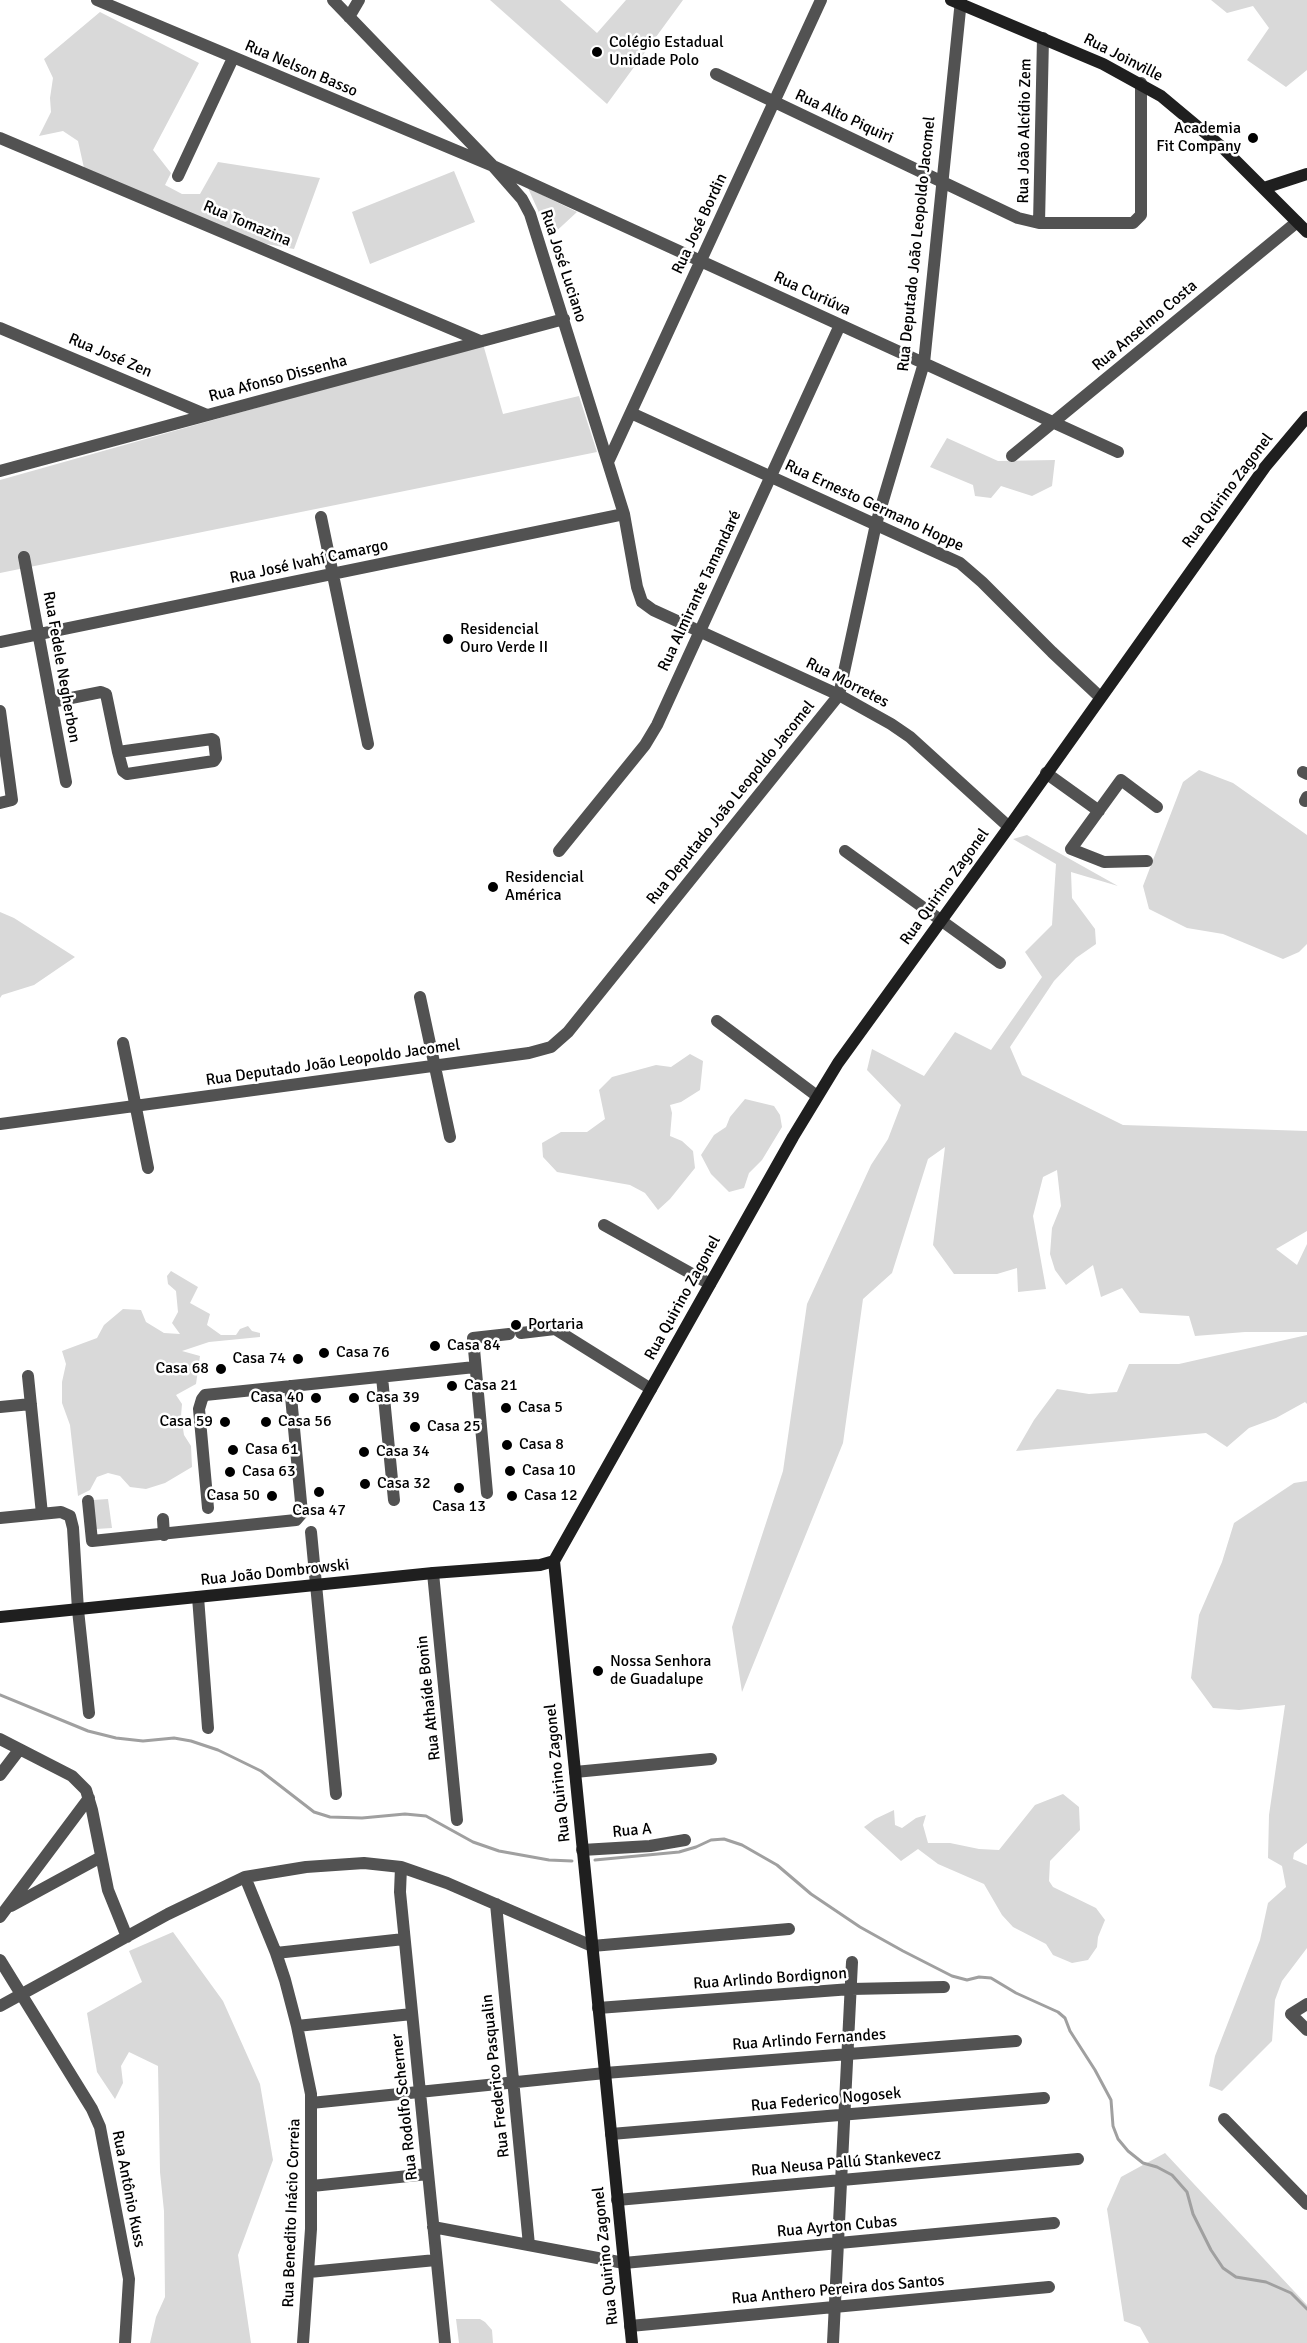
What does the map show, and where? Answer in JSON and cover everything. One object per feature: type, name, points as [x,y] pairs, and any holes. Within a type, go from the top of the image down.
[{"type":"street","name":"Rua Nelson Basso","points":[[97,0],[494,166]]},
{"type":"street","name":"Rua José Luciano","points":[[333,0],[494,166],[522,199],[530,214],[624,514],[639,595],[645,606]]},
{"type":"street","points":[[350,17],[359,0]]},
{"type":"street","name":"Rua José Bordin","points":[[608,462],[821,0]]},
{"type":"street","name":"Rua Joinville","points":[[957,1],[1103,64],[1141,83],[1179,109],[1264,188],[1307,232]]},
{"type":"street","name":"Rua Deputado João Leopoldo Jacomel","points":[[0,1124],[529,1053],[551,1047],[559,1041],[839,695],[876,524],[924,363],[957,1]]},
{"type":"street","name":"Rua João Alcídio Zem","points":[[1040,223],[1043,38]]},
{"type":"street","points":[[178,176],[233,58]]},
{"type":"street","name":"Rua Alto Piquiri","points":[[716,74],[1018,218],[1040,223],[1133,223],[1141,215],[1141,83]]},
{"type":"street","name":"Rua Tomazina","points":[[0,138],[480,341]]},
{"type":"street","name":"Rua Curiúva","points":[[494,166],[1118,452]]},
{"type":"street","points":[[1264,188],[1307,174]]},
{"type":"street","name":"Rua Anselmo Costa","points":[[1012,456],[1297,222]]},
{"type":"street","name":"Rua Afonso Dissenha","points":[[0,471],[564,319]]},
{"type":"street","name":"Rua Almirante Tamandaré","points":[[559,851],[651,737],[840,325]]},
{"type":"street","name":"Rua José Zen","points":[[0,328],[207,415]]},
{"type":"street","name":"Rua Ernesto Germano Hoppe","points":[[631,413],[947,556],[972,572],[1100,697]]},
{"type":"street","name":"Rua Quirino Zagonel","points":[[632,2343],[554,1560],[817,1096],[878,1006],[1009,827],[1264,467],[1307,417]]},
{"type":"street","name":"Rua José Ivahí Camargo","points":[[0,642],[624,514]]},
{"type":"street","points":[[321,517],[368,744]]},
{"type":"street","name":"Rua Fedele Negherbon","points":[[24,557],[66,782]]},
{"type":"street","name":"Rua Morretes","points":[[645,606],[839,695],[891,724],[910,737],[1009,827]]},
{"type":"street","points":[[51,702],[104,692],[106,694],[118,752],[123,771],[127,774],[214,761],[216,758],[212,739],[118,752]]},
{"type":"street","points":[[0,711],[12,800],[0,803]]},
{"type":"street","points":[[1046,773],[1099,811]]},
{"type":"street","points":[[1147,861],[1104,862],[1071,849],[1122,780],[1157,807]]},
{"type":"street","points":[[845,851],[1000,963]]},
{"type":"street","points":[[420,997],[450,1137]]},
{"type":"street","points":[[717,1021],[817,1096]]},
{"type":"street","points":[[123,1043],[148,1168]]},
{"type":"street","points":[[604,1225],[710,1284]]},
{"type":"street","points":[[487,1493],[473,1338],[555,1329],[651,1389]]},
{"type":"street","points":[[208,1508],[199,1409],[202,1399],[211,1394],[475,1367]]},
{"type":"street","points":[[28,1376],[42,1514]]},
{"type":"street","points":[[382,1377],[394,1500]]},
{"type":"street","points":[[88,1501],[92,1541],[292,1521],[299,1518],[302,1513],[290,1386]]},
{"type":"street","points":[[0,1407],[31,1404]]},
{"type":"street","points":[[0,1518],[67,1513],[70,1516],[73,1528],[78,1610],[89,1713]]},
{"type":"street","points":[[163,1519],[164,1535]]},
{"type":"street","points":[[311,1533],[336,1794]]},
{"type":"street","name":"Rua João Dombrowski","points":[[0,1617],[433,1573],[540,1565],[554,1560]]},
{"type":"street","name":"Rua Athaíde Bonin","points":[[433,1573],[457,1820]]},
{"type":"street","points":[[198,1597],[208,1728]]},
{"type":"street","points":[[0,1739],[80,1782],[89,1798],[112,1904],[127,1937]]},
{"type":"street","points":[[0,1775],[19,1750]]},
{"type":"street","points":[[575,1772],[711,1759]]},
{"type":"street","points":[[4,1913],[89,1798]]},
{"type":"street","name":"Rua A","points":[[582,1850],[650,1846],[685,1840]]},
{"type":"street","points":[[4,1913],[101,1857]]},
{"type":"street","points":[[0,2006],[168,1914],[245,1877],[333,1865],[379,1863],[447,1882],[592,1946],[789,1929]]},
{"type":"street","name":"Rua Rodolfo Scherner","points":[[401,1868],[400,1892],[404,1939],[445,2343]]},
{"type":"street","name":"Rua Benedito Inácio Correia","points":[[245,1877],[276,1953],[297,2026],[311,2103],[312,2186],[309,2272],[303,2343]]},
{"type":"street","name":"Rua Frederico Pasqualin","points":[[496,1904],[529,2245]]},
{"type":"street","points":[[276,1953],[404,1939]]},
{"type":"street","name":"Rua Antônio Kuss","points":[[0,1960],[92,2109],[100,2127],[129,2279],[125,2343]]},
{"type":"street","points":[[833,2343],[852,1962]]},
{"type":"street","name":"Rua Arlindo Bordignon","points":[[598,2008],[851,1989],[944,1987]]},
{"type":"street","points":[[1307,2004],[1291,2014],[1307,2031]]},
{"type":"street","points":[[297,2026],[412,2014]]},
{"type":"street","name":"Rua Arlindo Fernandes","points":[[311,2103],[605,2073],[1016,2041]]},
{"type":"street","name":"Rua Federico Nogosek","points":[[611,2134],[1044,2098]]},
{"type":"street","points":[[1224,2119],[1307,2204]]},
{"type":"street","name":"Rua Neusa Pallú Stankevecz","points":[[617,2200],[1078,2159]]},
{"type":"street","points":[[312,2186],[428,2174]]},
{"type":"street","name":"Rua Ayrton Cubas","points":[[433,2227],[624,2263],[1054,2223]]},
{"type":"street","points":[[309,2272],[436,2260]]},
{"type":"street","name":"Rua Anthero Pereira dos Santos","points":[[630,2326],[1049,2287]]},
{"type":"shaded area","name":"Colégio Estadual Unidade Polo","points":[[490,0],[560,0],[597,33],[626,0],[683,0],[607,104]]},
{"type":"shaded area","points":[[1211,0],[1307,0],[1307,70],[1286,87],[1247,60],[1269,28],[1253,6],[1227,13]]},
{"type":"shaded area","points":[[100,12],[199,63],[153,150],[171,173],[165,185],[182,194],[200,194],[218,162],[320,178],[294,249],[256,242],[84,168],[78,141],[63,131],[39,136],[51,112],[50,98],[53,78],[44,59]]},
{"type":"shaded area","points":[[454,171],[475,222],[370,264],[352,212]]},
{"type":"shaded area","points":[[528,188],[577,212],[550,237]]},
{"type":"shaded area","points":[[483,344],[503,414],[579,396],[597,452],[0,573],[0,480]]},
{"type":"shaded area","points":[[947,438],[998,461],[1055,460],[1052,486],[1032,496],[1001,486],[991,498],[975,496],[973,485],[930,467]]},
{"type":"shaded area","points":[[1199,770],[1233,783],[1307,835],[1307,944],[1299,952],[1283,959],[1223,934],[1187,928],[1149,909],[1143,886],[1183,782]]},
{"type":"shaded area","points":[[1027,835],[1118,886],[1071,872],[1072,898],[1095,929],[1096,944],[1076,958],[1054,981],[1010,1047],[1022,1075],[1123,1125],[1307,1131],[1307,1231],[1276,1249],[1297,1265],[1307,1244],[1307,1332],[1245,1332],[1195,1336],[1189,1316],[1140,1313],[1122,1288],[1101,1297],[1093,1265],[1066,1285],[1055,1270],[1050,1254],[1052,1228],[1061,1206],[1057,1170],[1043,1177],[1033,1216],[1046,1289],[1018,1292],[1017,1268],[997,1274],[954,1274],[933,1245],[945,1147],[928,1159],[892,1273],[863,1299],[843,1443],[742,1692],[732,1627],[783,1471],[807,1304],[871,1165],[888,1139],[901,1105],[867,1070],[872,1049],[924,1076],[955,1032],[991,1050],[1042,977],[1025,952],[1052,925],[1056,864],[1013,839]]},
{"type":"shaded area","points":[[0,912],[14,918],[75,957],[34,985],[2,995],[0,998]]},
{"type":"shaded area","points":[[690,1054],[703,1061],[700,1090],[681,1102],[670,1105],[672,1113],[670,1136],[682,1141],[693,1151],[695,1168],[658,1210],[645,1193],[630,1185],[557,1172],[543,1157],[542,1143],[561,1132],[587,1132],[605,1119],[599,1090],[612,1077],[656,1065],[671,1067]]},
{"type":"shaded area","points":[[745,1099],[774,1106],[780,1115],[782,1127],[762,1160],[749,1173],[744,1188],[729,1192],[711,1174],[701,1155],[714,1135],[726,1127],[730,1117]]},
{"type":"shaded area","points":[[171,1271],[198,1287],[190,1303],[210,1314],[207,1325],[221,1335],[236,1335],[240,1329],[248,1326],[252,1331],[260,1333],[260,1337],[209,1342],[182,1351],[200,1356],[196,1384],[176,1395],[182,1404],[184,1435],[191,1446],[192,1467],[165,1483],[146,1489],[130,1487],[120,1476],[108,1473],[97,1477],[90,1490],[78,1496],[70,1425],[62,1403],[62,1382],[66,1364],[62,1351],[97,1338],[104,1325],[123,1309],[141,1310],[146,1322],[164,1333],[180,1334],[172,1323],[178,1312],[176,1291],[168,1284],[167,1276]]},
{"type":"shaded area","points":[[1307,1335],[1307,1404],[1305,1402],[1276,1418],[1249,1428],[1227,1447],[1206,1433],[1016,1451],[1034,1420],[1057,1389],[1089,1394],[1117,1392],[1129,1364],[1179,1364]]},
{"type":"shaded area","points":[[1307,1481],[1307,1843],[1294,1853],[1293,1859],[1307,1865],[1307,1948],[1282,1981],[1275,2000],[1272,2041],[1222,2091],[1209,2086],[1215,2056],[1260,1940],[1268,1903],[1286,1887],[1282,1866],[1268,1858],[1269,1815],[1285,1705],[1239,1710],[1213,1708],[1191,1678],[1199,1615],[1222,1562],[1234,1523],[1294,1483]]},
{"type":"shaded area","points":[[108,1499],[112,1528],[96,1529],[93,1500]]},
{"type":"shaded area","points":[[1063,1794],[1079,1807],[1080,1830],[1050,1861],[1049,1881],[1053,1887],[1096,1908],[1105,1920],[1098,1937],[1097,1947],[1088,1960],[1072,1963],[1053,1955],[1046,1944],[1013,1927],[1002,1915],[984,1884],[938,1864],[918,1849],[901,1861],[864,1827],[894,1810],[895,1825],[902,1828],[916,1818],[926,1815],[923,1825],[928,1843],[950,1843],[979,1849],[999,1850],[1035,1805]]},
{"type":"shaded area","points":[[173,1932],[223,2001],[260,2084],[273,2160],[238,2255],[251,2343],[150,2343],[156,2317],[165,2297],[158,2066],[129,2052],[121,2066],[123,2083],[115,2099],[97,2072],[87,2013],[142,1982],[129,1951]]},
{"type":"shaded area","points":[[1165,2153],[1307,2305],[1307,2343],[1149,2343],[1140,2327],[1124,2321],[1107,2209],[1121,2177]]},
{"type":"shaded area","points":[[456,2319],[480,2319],[485,2322],[492,2330],[493,2343],[459,2343]]},
{"type":"waterway","points":[[0,1695],[88,1731],[116,1738],[143,1741],[174,1738],[218,1750],[261,1771],[314,1812],[330,1817],[362,1818],[405,1814],[426,1816],[473,1842],[499,1851],[549,1860],[572,1861]]},
{"type":"waterway","points":[[595,1860],[679,1852],[711,1840],[724,1839],[742,1845],[777,1865],[811,1894],[860,1927],[903,1951],[952,1976],[967,1980],[979,1977],[991,1978],[1016,1993],[1058,2012],[1065,2018],[1070,2031],[1111,2100],[1113,2126],[1118,2139],[1143,2163],[1172,2175],[1187,2192],[1193,2214],[1223,2268],[1236,2277],[1266,2282],[1291,2293],[1307,2309]]},
{"type":"place","name":"Colégio Estadual Unidade Polo","points":[[597,52]]},
{"type":"place","name":"Academia Fit Company","points":[[1253,138]]},
{"type":"place","name":"Residencial Ouro Verde II","points":[[448,639]]},
{"type":"place","name":"Residencial América","points":[[493,887]]},
{"type":"place","name":"Portaria","points":[[516,1325]]},
{"type":"place","name":"Casa 84","points":[[435,1346]]},
{"type":"place","name":"Casa 76","points":[[324,1353]]},
{"type":"place","name":"Casa 74","points":[[298,1359]]},
{"type":"place","name":"Casa 68","points":[[221,1369]]},
{"type":"place","name":"Casa 21","points":[[452,1386]]},
{"type":"place","name":"Casa 40","points":[[316,1398]]},
{"type":"place","name":"Casa 39","points":[[354,1398]]},
{"type":"place","name":"Casa 5","points":[[506,1408]]},
{"type":"place","name":"Casa 59","points":[[225,1422]]},
{"type":"place","name":"Casa 56","points":[[266,1422]]},
{"type":"place","name":"Casa 25","points":[[415,1427]]},
{"type":"place","name":"Casa 8","points":[[507,1445]]},
{"type":"place","name":"Casa 61","points":[[233,1450]]},
{"type":"place","name":"Casa 34","points":[[364,1452]]},
{"type":"place","name":"Casa 10","points":[[510,1471]]},
{"type":"place","name":"Casa 63","points":[[230,1472]]},
{"type":"place","name":"Casa 32","points":[[365,1484]]},
{"type":"place","name":"Casa 13","points":[[459,1488]]},
{"type":"place","name":"Casa 47","points":[[319,1492]]},
{"type":"place","name":"Casa 50","points":[[272,1496]]},
{"type":"place","name":"Casa 12","points":[[512,1496]]},
{"type":"place","name":"Nossa Senhora de Guadalupe","points":[[598,1671]]}]
